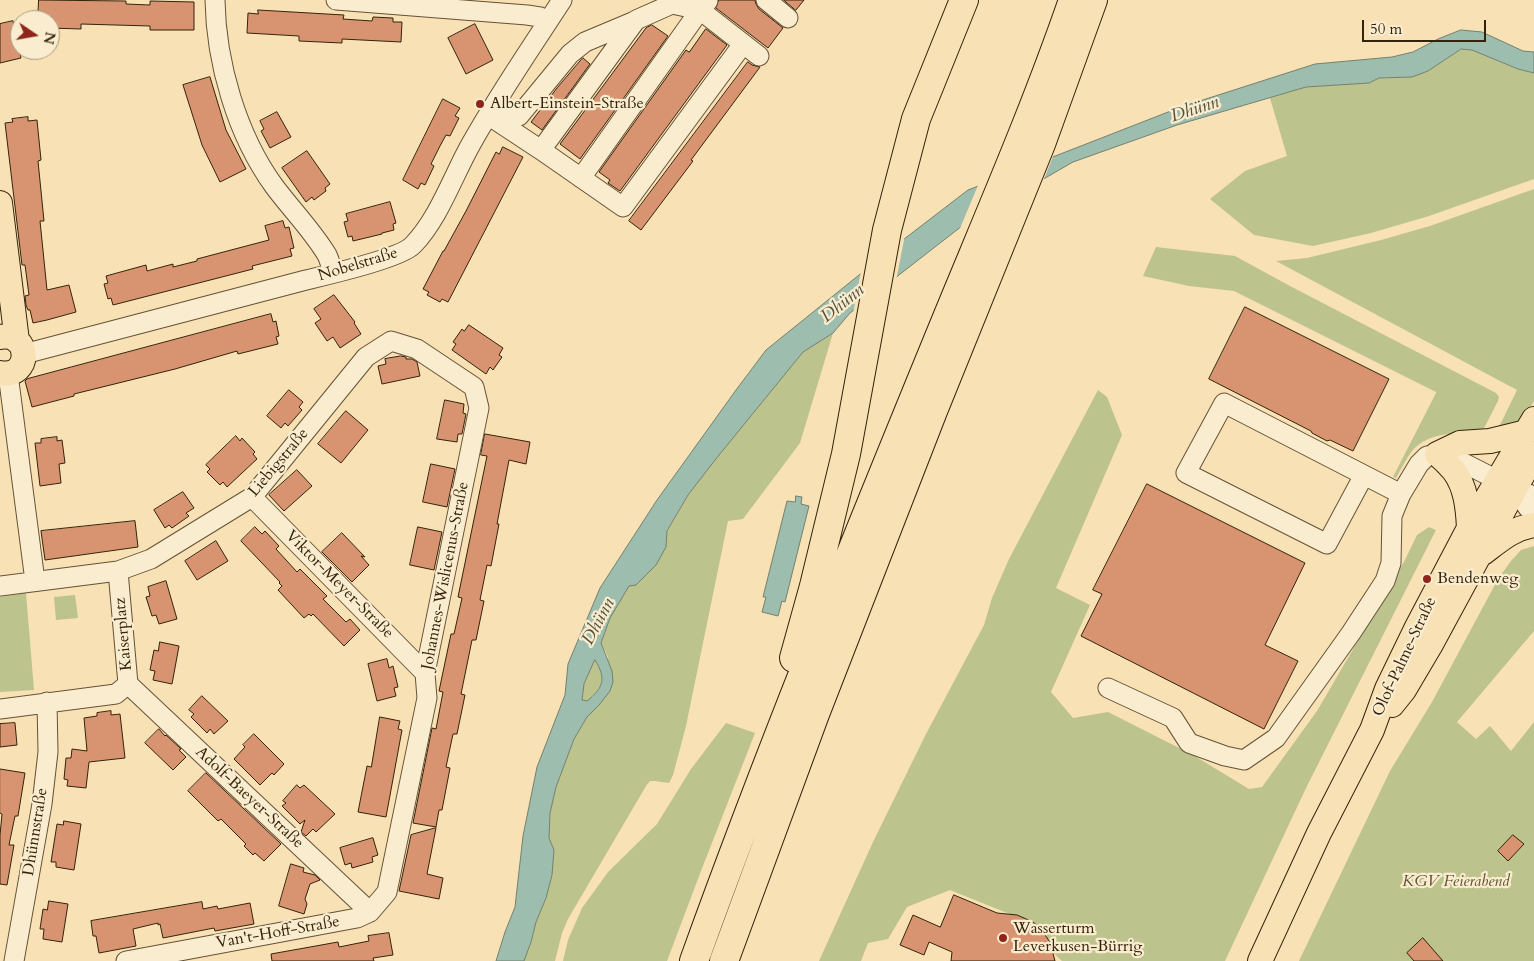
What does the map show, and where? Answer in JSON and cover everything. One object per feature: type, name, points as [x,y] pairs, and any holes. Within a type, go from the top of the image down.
[{"type":"highway","points":[[754,799],[814,586],[846,454],[887,230],[916,119],[964,0]]},
{"type":"highway","points":[[724,961],[815,714],[923,407],[1021,137],[1074,0]]},
{"type":"highway","points":[[694,961],[754,799],[923,407],[1041,144],[1093,0]]},
{"type":"main road","points":[[0,203],[14,344],[24,361],[14,372],[4,374]]},
{"type":"main road","points":[[1469,528],[1465,492],[1454,471],[1437,454],[1460,443],[1490,441],[1530,425]]},
{"type":"main road","name":"Olof-Palme-Straße","points":[[1260,961],[1319,833],[1372,730],[1387,689],[1469,528],[1516,489],[1530,425]]},
{"type":"main road","name":"Olof-Palme-Straße","points":[[1372,730],[1404,690],[1430,646],[1534,454]]},
{"type":"main road","points":[[1476,559],[1509,533],[1524,526],[1534,525]]},
{"type":"street","points":[[215,0],[215,18],[224,69],[236,110],[252,150],[270,180],[328,257],[333,273]]},
{"type":"street","points":[[336,0],[526,15],[540,17],[548,21]]},
{"type":"street","name":"Nobelstraße","points":[[14,344],[333,273],[401,253],[412,247],[436,213],[463,158],[488,115],[562,0]]},
{"type":"street","points":[[766,0],[788,18]]},
{"type":"street","points":[[488,115],[511,118],[520,116],[570,54],[585,42],[672,4],[704,5],[743,44],[759,56]]},
{"type":"street","points":[[582,178],[704,5]]},
{"type":"street","points":[[541,150],[636,20]]},
{"type":"street","points":[[488,115],[623,207],[743,44]]},
{"type":"street","name":"Liebigstraße","points":[[118,571],[151,559],[252,497],[366,357],[391,341]]},
{"type":"street","name":"Johannes-Wislicenus-Straße","points":[[370,912],[386,892],[427,698],[426,673],[479,408],[474,387],[417,349],[391,341]]},
{"type":"street","points":[[4,374],[35,581]]},
{"type":"street","points":[[1364,475],[1327,544],[1186,473],[1224,403],[1364,475],[1400,494]]},
{"type":"street","points":[[1108,688],[1173,718],[1189,743],[1225,756],[1244,760],[1276,738],[1363,616],[1385,581],[1391,555],[1390,533],[1392,516],[1400,494],[1419,464],[1427,456],[1437,454],[1454,458],[1516,489],[1528,508],[1534,511]]},
{"type":"street","name":"Viktor-Meyer-Straße","points":[[252,497],[426,673]]},
{"type":"street","points":[[0,586],[118,571]]},
{"type":"street","name":"Kaiserplatz","points":[[0,709],[116,694],[128,684],[118,571]]},
{"type":"street","name":"Adolf-Baeyer-Straße","points":[[128,684],[370,912]]},
{"type":"street","name":"Dhünnstraße","points":[[14,961],[42,804],[48,752],[47,702]]},
{"type":"street","name":"Van't-Hoff-Straße","points":[[126,961],[180,956],[357,918],[370,912]]},
{"type":"green space","points":[[1461,49],[1472,50],[1518,69],[1534,73],[1534,179],[1429,216],[1371,233],[1313,246],[1254,235],[1210,199],[1245,171],[1287,156],[1270,98],[1306,87],[1369,83],[1379,78],[1412,77],[1428,71]]},
{"type":"green space","points":[[1534,189],[1534,401],[1518,424],[1499,427],[1517,390],[1276,261],[1307,258],[1381,240],[1430,226]]},
{"type":"green space","points":[[1156,247],[1235,256],[1496,393],[1499,397],[1498,401],[1481,434],[1462,433],[1444,435],[1427,440],[1419,444],[1412,451],[1396,478],[1393,477],[1436,392],[1234,291],[1189,286],[1143,276]]},
{"type":"green space","points":[[833,333],[800,443],[743,519],[728,521],[686,726],[673,775],[669,783],[650,781],[646,786],[568,919],[562,933],[555,961],[524,961],[536,922],[546,898],[551,875],[554,850],[549,838],[550,813],[556,787],[574,739],[587,717],[599,705],[608,657],[601,643],[610,618],[629,586],[666,547],[667,532],[688,495],[715,460],[803,352]]},
{"type":"green space","points":[[1098,390],[1107,397],[1122,435],[1056,588],[1090,605],[1051,692],[1073,718],[1108,712],[1193,755],[1249,789],[1262,787],[1317,711],[1405,560],[1417,535],[1429,527],[1436,530],[1306,788],[1225,961],[1062,961],[1043,943],[1047,929],[950,890],[907,907],[888,939],[868,943],[861,961],[819,961],[873,842],[926,734],[984,625],[992,598],[1009,559]]},
{"type":"green space","name":"KGV Feierabend","points":[[1534,546],[1534,631],[1457,722],[1476,739],[1490,726],[1511,751],[1534,722],[1534,961],[1299,961],[1390,771],[1432,702],[1498,579],[1521,550]]},
{"type":"green space","points":[[26,593],[34,690],[0,692],[0,597]]},
{"type":"green space","points":[[75,595],[78,618],[56,620],[54,597]]},
{"type":"green space","points":[[595,660],[601,672],[602,682],[597,691],[587,701],[581,700],[584,684]]},
{"type":"green space","points":[[726,723],[755,733],[667,961],[563,961],[568,940],[582,908],[608,872],[657,824],[691,769]]},
{"type":"water","name":"Dhünn","points":[[1461,30],[1482,32],[1523,51],[1534,52],[1534,73],[1518,69],[1472,50],[1461,49],[1428,71],[1412,77],[1379,78],[1369,83],[1306,87],[1177,125],[1073,162],[962,226],[850,313],[833,333],[803,352],[688,495],[667,531],[666,547],[656,565],[636,585],[629,586],[610,618],[601,643],[612,671],[613,682],[610,691],[587,717],[574,739],[556,787],[550,813],[549,838],[554,850],[552,875],[546,898],[536,922],[524,961],[496,961],[515,907],[523,836],[537,767],[565,695],[568,664],[600,588],[657,500],[766,350],[968,190],[1181,107],[1315,64],[1392,57],[1413,52]],"holes":[[[595,660],[602,678],[600,687],[587,701],[582,700],[584,684]]]},
{"type":"water","points":[[796,496],[802,497],[801,504],[809,506],[785,602],[782,601],[778,616],[762,612],[766,597],[763,597],[787,501],[795,502]]},
{"type":"pier","points":[[1054,154],[1042,184],[1003,204],[958,233],[979,183]]},
{"type":"pier","points":[[905,235],[896,281],[853,314],[861,271]]},
{"type":"building","points":[[39,0],[126,1],[126,4],[150,5],[150,1],[194,2],[194,30],[150,30],[150,26],[81,24],[81,29],[60,28],[60,10],[38,10]]},
{"type":"building","points":[[719,0],[755,0],[759,9],[783,28],[768,48],[716,8]]},
{"type":"building","points":[[784,0],[804,0],[796,10]]},
{"type":"building","points":[[258,10],[344,15],[343,19],[372,21],[373,17],[393,18],[393,22],[402,22],[401,42],[342,39],[342,43],[299,41],[299,36],[247,33],[248,13],[258,14]]},
{"type":"building","points":[[10,22],[10,60],[13,60],[0,63],[0,24]]},
{"type":"building","points":[[475,24],[493,60],[466,74],[448,38]]},
{"type":"building","points":[[652,25],[668,36],[580,159],[560,144],[646,28]]},
{"type":"building","points":[[706,29],[727,45],[620,191],[608,183],[610,180],[599,172],[686,50],[689,52]]},
{"type":"building","points":[[583,58],[590,64],[542,130],[531,122]]},
{"type":"building","points":[[748,62],[760,67],[641,230],[629,221]]},
{"type":"building","points":[[210,77],[226,130],[246,169],[220,182],[202,145],[183,85]]},
{"type":"building","points":[[443,99],[460,108],[455,116],[459,118],[450,136],[446,135],[440,146],[431,164],[434,166],[425,185],[421,183],[418,189],[403,180]]},
{"type":"building","points":[[277,112],[291,137],[270,148],[261,131],[264,129],[260,121]]},
{"type":"building","points":[[28,117],[28,121],[37,120],[41,160],[38,161],[44,221],[40,221],[47,290],[69,285],[76,312],[33,323],[30,310],[28,310],[26,305],[25,296],[29,295],[25,265],[22,265],[5,123],[13,122],[12,119]]},
{"type":"building","points":[[503,147],[523,157],[448,302],[442,299],[440,302],[427,295],[429,292],[423,289],[496,152],[499,154]]},
{"type":"building","points":[[307,151],[330,184],[325,188],[326,191],[314,200],[312,197],[306,202],[282,168]]},
{"type":"building","points":[[390,202],[396,223],[393,224],[394,230],[353,241],[352,236],[348,237],[344,222],[348,221],[346,214]]},
{"type":"building","points":[[283,221],[285,228],[289,227],[294,248],[290,249],[292,256],[252,266],[253,269],[113,305],[111,298],[108,299],[104,284],[108,283],[106,276],[146,265],[147,271],[173,264],[173,267],[269,240],[265,226]]},
{"type":"building","points":[[334,295],[355,322],[361,334],[340,348],[333,337],[327,341],[315,323],[321,319],[314,309]]},
{"type":"building","points":[[1245,307],[1389,379],[1353,451],[1330,440],[1327,441],[1209,379]]},
{"type":"building","points":[[271,314],[273,322],[276,321],[279,336],[276,337],[278,344],[238,354],[237,351],[32,407],[25,381],[27,379]]},
{"type":"building","points":[[469,325],[503,348],[499,355],[502,357],[493,370],[490,367],[486,374],[452,350],[456,344],[453,342],[462,329],[464,331]]},
{"type":"building","points":[[401,356],[417,362],[420,376],[382,384],[378,366],[386,364],[385,359]]},
{"type":"building","points":[[289,390],[303,402],[299,407],[302,410],[288,426],[285,423],[281,428],[267,416]]},
{"type":"building","points":[[445,400],[464,404],[463,413],[466,414],[462,434],[458,434],[457,442],[437,439]]},
{"type":"building","points":[[346,411],[368,430],[341,463],[318,444]]},
{"type":"building","points":[[485,434],[530,442],[526,464],[509,460],[491,566],[487,565],[480,600],[484,601],[476,640],[472,640],[461,694],[465,695],[457,734],[453,734],[446,767],[450,768],[442,810],[439,810],[436,827],[413,823],[432,728],[436,729],[443,692],[439,691],[451,634],[454,634],[462,598],[458,597],[487,456],[481,455]]},
{"type":"building","points":[[236,436],[240,441],[242,438],[255,452],[253,454],[257,459],[227,487],[223,482],[220,485],[207,472],[210,469],[206,465]]},
{"type":"building","points":[[57,437],[57,441],[62,440],[65,463],[59,464],[61,483],[40,486],[35,443],[41,443],[41,439]]},
{"type":"building","points":[[431,464],[455,469],[447,507],[423,502]]},
{"type":"building","points":[[297,470],[312,486],[284,511],[269,495]]},
{"type":"building","points":[[1147,484],[1305,563],[1265,645],[1298,661],[1264,729],[1081,636],[1102,594],[1093,590]]},
{"type":"building","points":[[183,492],[194,508],[186,513],[189,516],[172,528],[169,525],[165,528],[154,510]]},
{"type":"building","points":[[135,521],[138,547],[45,560],[41,531]]},
{"type":"building","points":[[255,527],[262,534],[265,531],[279,546],[276,549],[297,572],[300,569],[327,596],[323,599],[346,622],[350,619],[360,630],[344,646],[313,614],[311,616],[309,614],[304,618],[278,590],[282,586],[280,582],[241,541]]},
{"type":"building","points":[[418,527],[442,532],[434,570],[410,565]]},
{"type":"building","points":[[342,533],[365,557],[361,556],[369,565],[352,582],[322,552]]},
{"type":"building","points":[[216,541],[228,561],[197,580],[185,561]]},
{"type":"building","points":[[166,581],[177,619],[159,624],[156,615],[152,616],[146,597],[150,596],[148,587]]},
{"type":"building","points":[[160,642],[179,646],[172,684],[153,680],[155,671],[150,670],[154,650],[158,651]]},
{"type":"building","points":[[387,659],[389,668],[393,666],[398,687],[394,688],[396,696],[377,701],[368,664]]},
{"type":"building","points":[[202,696],[228,721],[214,734],[210,729],[207,733],[191,717],[194,714],[189,710]]},
{"type":"building","points":[[111,711],[111,715],[120,714],[125,758],[89,762],[86,788],[67,786],[68,780],[64,779],[66,758],[71,758],[72,749],[87,751],[84,718],[97,716],[97,713]]},
{"type":"building","points":[[380,717],[400,721],[398,729],[402,730],[386,817],[358,812],[367,766],[371,767]]},
{"type":"building","points":[[15,723],[17,745],[0,747],[0,724]]},
{"type":"building","points":[[159,729],[181,749],[179,750],[186,757],[173,770],[145,743]]},
{"type":"building","points":[[254,734],[284,764],[274,775],[272,773],[260,785],[234,759],[245,747],[243,745]]},
{"type":"building","points":[[0,769],[25,773],[18,816],[15,816],[9,845],[14,845],[7,885],[0,884],[2,814],[0,813]]},
{"type":"building","points":[[206,773],[281,844],[264,861],[255,853],[253,855],[244,846],[246,844],[221,819],[218,821],[188,791]]},
{"type":"building","points":[[297,785],[300,788],[304,785],[335,814],[316,832],[313,829],[306,836],[301,832],[305,820],[300,824],[282,806],[286,803],[283,801]]},
{"type":"building","points":[[64,821],[81,824],[74,870],[56,867],[56,862],[51,862],[57,824],[63,825]]},
{"type":"building","points":[[436,828],[427,874],[443,878],[439,899],[399,891],[411,835]]},
{"type":"building","points":[[1513,835],[1524,844],[1508,861],[1498,851]]},
{"type":"building","points":[[373,838],[378,855],[372,857],[373,862],[352,868],[351,863],[345,865],[340,848]]},
{"type":"building","points":[[291,864],[304,868],[303,872],[315,875],[320,880],[310,884],[305,899],[307,904],[304,914],[279,906]]},
{"type":"building","name":"Wasserturm Leverkusen-Bürrig","points":[[954,895],[997,913],[1017,915],[1033,922],[1050,942],[1055,961],[951,961],[952,952],[929,942],[924,955],[900,945],[913,915],[940,927]]},
{"type":"building","points":[[49,901],[68,904],[62,942],[43,939],[44,929],[40,929],[43,909],[47,910]]},
{"type":"building","points":[[202,902],[203,909],[217,906],[218,909],[250,903],[254,924],[215,931],[214,928],[163,938],[160,924],[158,925],[158,923],[133,929],[136,946],[99,953],[96,936],[93,936],[91,921]]},
{"type":"building","points":[[389,933],[393,955],[373,958],[374,961],[272,961],[271,954],[338,942],[339,947],[369,941],[368,936]]},
{"type":"building","points":[[1423,938],[1443,961],[1414,961],[1407,953]]},
{"type":"place","name":"Albert-Einstein-Straße","points":[[480,104]]},
{"type":"place","name":"Bendenweg","points":[[1427,579]]},
{"type":"place","name":"Wasserturm Leverkusen-Bürrig","points":[[1003,938]]}]
